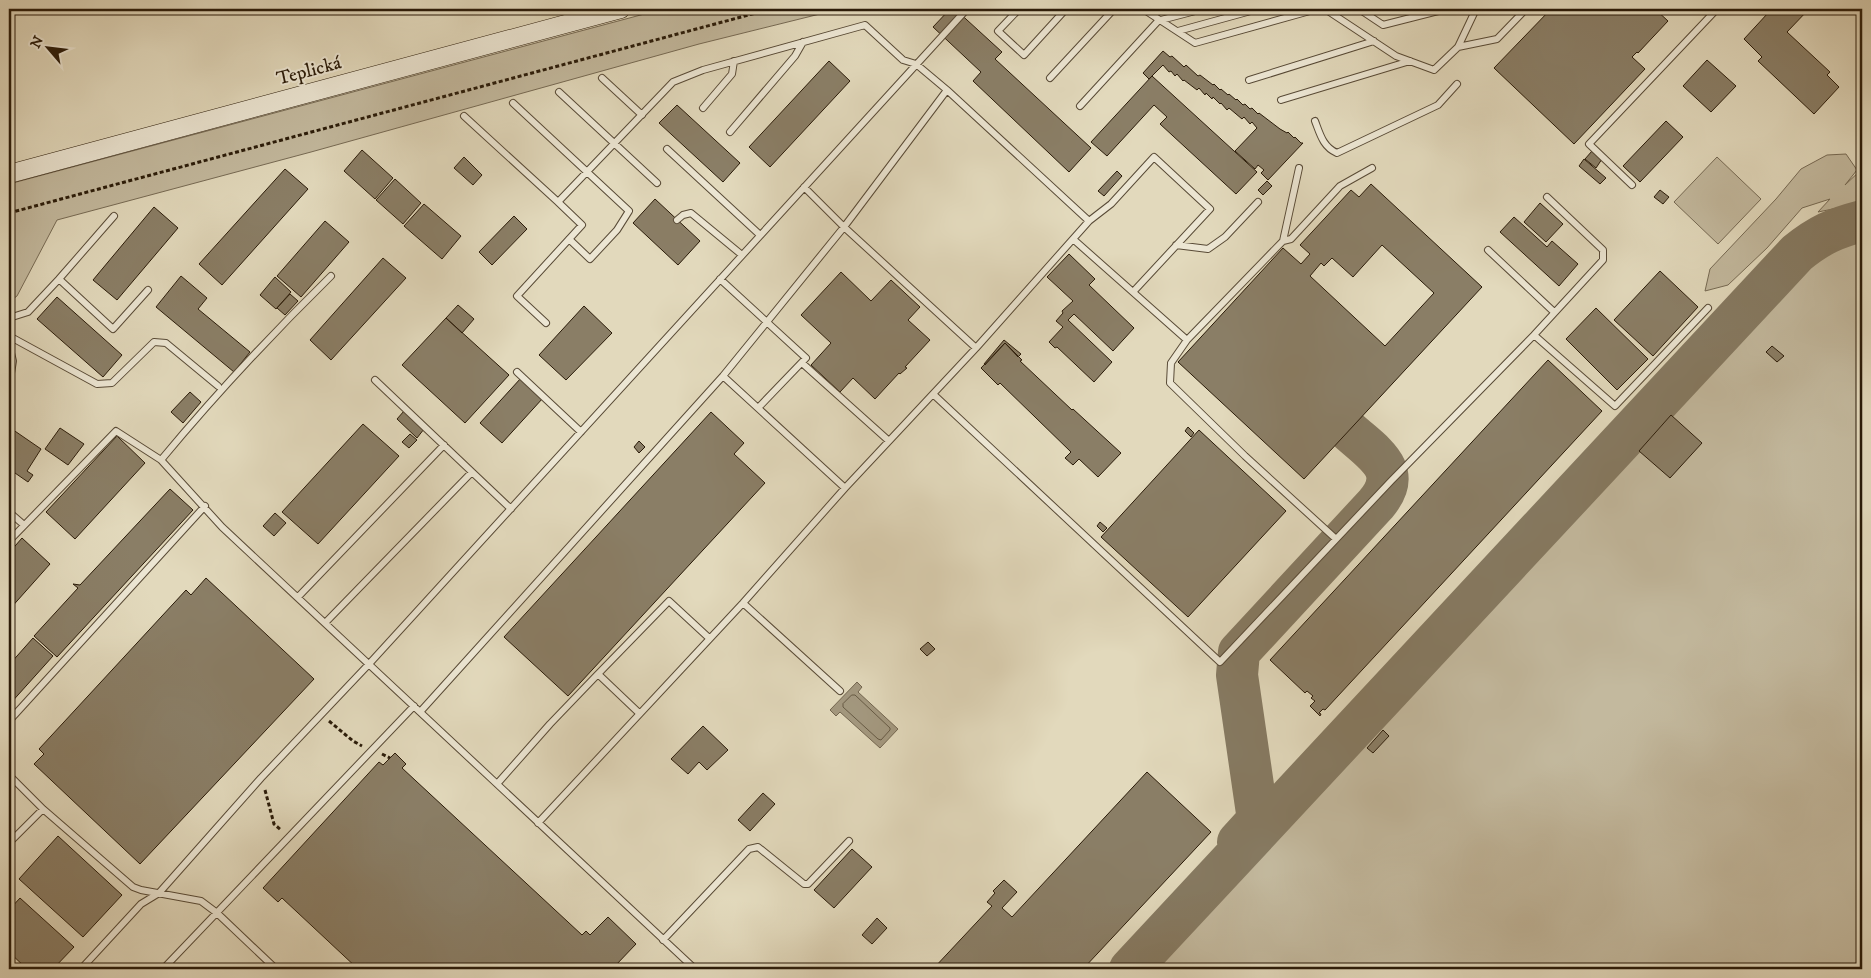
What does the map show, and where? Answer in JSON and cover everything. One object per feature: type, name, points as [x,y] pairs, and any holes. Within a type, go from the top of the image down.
[{"type":"main road","name":"Teplická","points":[[9,174],[621,9]]},
{"type":"lane","points":[[81,969],[141,904],[159,893],[261,778],[370,664],[966,9]]},
{"type":"lane","points":[[1019,9],[998,31],[1024,55],[1066,9]]},
{"type":"lane","points":[[1050,78],[1114,9]]},
{"type":"lane","points":[[1143,9],[1195,43],[1317,9]]},
{"type":"lane","points":[[1080,106],[1160,20],[1203,9]]},
{"type":"lane","points":[[1178,31],[1258,9]]},
{"type":"lane","points":[[1325,9],[1396,56],[1434,70],[1458,46],[1476,9]]},
{"type":"lane","points":[[1359,9],[1384,24],[1446,9]]},
{"type":"lane","points":[[1458,46],[1497,39],[1526,9]]},
{"type":"lane","points":[[1632,184],[1589,144],[1717,9]]},
{"type":"lane","points":[[558,202],[673,82],[703,70],[865,25],[903,60],[916,64],[946,90],[1089,221]]},
{"type":"lane","points":[[1250,80],[1374,41]]},
{"type":"lane","points":[[730,132],[795,56],[803,42]]},
{"type":"lane","points":[[703,108],[732,74],[734,61]]},
{"type":"lane","points":[[1281,100],[1410,61]]},
{"type":"lane","points":[[602,78],[642,115]]},
{"type":"lane","points":[[1315,121],[1321,138],[1330,150],[1337,153],[1438,105],[1457,84]]},
{"type":"lane","points":[[420,712],[722,376],[844,227],[946,90]]},
{"type":"lane","points":[[559,92],[657,183]]},
{"type":"lane","points":[[513,103],[629,211],[617,230],[590,259],[569,239]]},
{"type":"lane","points":[[464,116],[582,225],[517,296],[546,324]]},
{"type":"lane","points":[[667,149],[760,235]]},
{"type":"lane","points":[[538,823],[743,603],[845,488],[976,348],[1089,221],[1111,204],[1154,157],[1210,209],[1132,292]]},
{"type":"lane","points":[[1299,168],[1283,241],[1187,340],[1171,363],[1170,383],[1245,456],[1336,539]]},
{"type":"lane","points":[[1283,241],[1292,239],[1340,186],[1372,168]]},
{"type":"lane","points":[[804,187],[844,227],[976,348]]},
{"type":"lane","points":[[933,394],[1220,662],[1336,539],[1534,335],[1603,260],[1602,250],[1548,197]]},
{"type":"lane","points":[[1176,245],[1208,249],[1225,236],[1258,202]]},
{"type":"lane","points":[[677,220],[683,215],[692,213],[742,255]]},
{"type":"lane","points":[[9,318],[28,312],[114,216]]},
{"type":"lane","points":[[1073,239],[1187,340]]},
{"type":"lane","points":[[1488,250],[1554,312]]},
{"type":"lane","points":[[161,460],[208,403],[271,335],[331,276]]},
{"type":"lane","points":[[59,279],[113,329],[148,290]]},
{"type":"lane","points":[[720,279],[806,358],[758,408]]},
{"type":"lane","points":[[1534,335],[1615,406],[1708,308]]},
{"type":"lane","points":[[9,336],[97,384],[112,383],[154,342],[166,343],[218,386]]},
{"type":"lane","points":[[9,345],[13,361],[9,386]]},
{"type":"lane","points":[[802,363],[889,441]]},
{"type":"lane","points":[[517,372],[581,432]]},
{"type":"lane","points":[[722,376],[845,488]]},
{"type":"lane","points":[[374,380],[511,509]]},
{"type":"lane","points":[[9,541],[116,431],[161,460],[205,506],[222,527],[695,969]]},
{"type":"lane","points":[[298,597],[444,445]]},
{"type":"lane","points":[[325,623],[472,472]]},
{"type":"lane","points":[[9,721],[205,506]]},
{"type":"lane","points":[[9,512],[24,525]]},
{"type":"lane","points":[[497,784],[550,724],[669,601],[709,638]]},
{"type":"lane","points":[[743,603],[840,691]]},
{"type":"lane","points":[[598,674],[639,713]]},
{"type":"lane","points":[[163,969],[414,706]]},
{"type":"lane","points":[[9,775],[43,809],[133,888],[200,900],[217,913],[276,969]]},
{"type":"lane","points":[[9,843],[43,809]]},
{"type":"lane","points":[[663,940],[749,849],[758,847],[804,884],[808,884],[849,841]]},
{"type":"path","points":[[9,213],[771,9]]},
{"type":"path","points":[[321,715],[353,741],[390,758]]},
{"type":"path","points":[[261,778],[274,824],[290,838]]},
{"type":"shaded area","points":[[663,9],[840,9],[699,44],[311,152],[57,220],[17,296],[9,302],[9,184]]},
{"type":"shaded area","points":[[1846,154],[1857,170],[1845,185],[1862,169],[1862,203],[1818,212],[1830,199],[1802,208],[1767,248],[1728,285],[1705,291],[1710,269],[1776,199],[1801,169],[1827,155]]},
{"type":"shaded area","points":[[1717,157],[1761,199],[1718,244],[1674,202]]},
{"type":"shaded area","points":[[1862,240],[1862,969],[1156,969],[1810,266],[1828,253]]},
{"type":"water","points":[[857,682],[862,687],[858,692],[898,729],[880,748],[840,712],[836,716],[830,710]]},
{"type":"building","points":[[950,9],[955,9],[1002,52],[995,59],[1091,148],[1069,172],[973,81],[981,72],[933,27]]},
{"type":"building","points":[[1551,9],[1655,9],[1668,21],[1632,57],[1645,69],[1574,144],[1494,68]]},
{"type":"building","points":[[1766,9],[1809,9],[1787,32],[1830,72],[1827,75],[1839,87],[1814,114],[1758,61],[1762,57],[1744,39],[1768,13]]},
{"type":"building","points":[[1852,9],[1862,9],[1862,18]]},
{"type":"building","points":[[1163,51],[1184,67],[1186,65],[1198,76],[1200,75],[1214,84],[1243,105],[1245,104],[1250,109],[1252,108],[1258,114],[1303,143],[1268,180],[1261,173],[1264,170],[1258,165],[1255,169],[1235,151],[1257,128],[1252,122],[1250,124],[1244,117],[1242,119],[1229,108],[1227,110],[1213,97],[1212,99],[1206,93],[1205,95],[1199,88],[1197,90],[1183,81],[1177,74],[1175,76],[1163,65],[1149,79],[1143,73]]},
{"type":"building","points":[[1707,60],[1736,86],[1711,112],[1683,86]]},
{"type":"building","points":[[829,61],[850,81],[770,167],[749,147]]},
{"type":"building","points":[[1152,76],[1257,172],[1236,194],[1160,124],[1167,117],[1154,105],[1107,156],[1091,142]]},
{"type":"building","points":[[677,105],[740,163],[723,182],[659,123]]},
{"type":"building","points":[[1666,121],[1683,137],[1640,182],[1623,166]]},
{"type":"building","points":[[362,150],[393,178],[375,199],[344,171]]},
{"type":"building","points":[[1592,151],[1602,159],[1596,168],[1585,159]]},
{"type":"building","points":[[464,157],[482,175],[473,185],[454,168]]},
{"type":"building","points":[[1584,159],[1606,178],[1600,184],[1579,166]]},
{"type":"building","points":[[285,169],[308,189],[222,285],[199,264]]},
{"type":"building","points":[[1117,171],[1122,176],[1104,196],[1098,191]]},
{"type":"building","points":[[395,179],[421,203],[403,224],[376,200]]},
{"type":"building","points":[[1267,181],[1272,186],[1263,195],[1258,190]]},
{"type":"building","points":[[1371,184],[1482,287],[1304,479],[1178,362],[1283,248],[1301,264],[1310,254],[1300,245],[1351,190],[1359,197]],"holes":[[[1382,245],[1434,293],[1385,346],[1310,276],[1321,263],[1324,266],[1332,258],[1353,277]]]},
{"type":"building","points":[[1660,190],[1669,197],[1663,204],[1654,197]]},
{"type":"building","points":[[655,199],[700,241],[678,265],[633,223]]},
{"type":"building","points":[[1540,203],[1563,224],[1546,242],[1524,222]]},
{"type":"building","points":[[424,204],[461,236],[442,259],[404,226]]},
{"type":"building","points":[[154,207],[178,228],[117,300],[93,280]]},
{"type":"building","points":[[514,216],[527,229],[492,265],[479,252]]},
{"type":"building","points":[[1514,217],[1547,247],[1552,241],[1578,264],[1559,286],[1500,232]]},
{"type":"building","points":[[325,221],[349,242],[301,297],[277,276]]},
{"type":"building","points":[[1069,254],[1095,279],[1089,285],[1134,328],[1113,351],[1074,314],[1068,320],[1112,362],[1094,382],[1057,347],[1055,348],[1049,342],[1063,327],[1056,321],[1063,313],[1062,311],[1073,301],[1047,277]]},
{"type":"building","points":[[383,258],[406,278],[331,360],[310,340]]},
{"type":"building","points":[[1660,271],[1698,307],[1653,356],[1614,320]]},
{"type":"building","points":[[841,272],[871,301],[891,280],[920,307],[908,320],[930,340],[905,367],[907,368],[899,373],[875,399],[853,378],[840,392],[811,365],[831,343],[801,315]]},
{"type":"building","points":[[181,276],[207,298],[198,309],[250,352],[234,372],[156,307]]},
{"type":"building","points":[[275,277],[291,292],[276,309],[260,295]]},
{"type":"building","points":[[290,294],[298,301],[285,315],[277,308]]},
{"type":"building","points":[[57,297],[122,355],[103,377],[37,319]]},
{"type":"building","points":[[458,305],[474,319],[462,333],[446,318]]},
{"type":"building","points":[[584,306],[612,333],[566,380],[539,355]]},
{"type":"building","points":[[1596,308],[1648,359],[1617,390],[1566,339]]},
{"type":"building","points":[[446,318],[509,375],[465,423],[402,365]]},
{"type":"building","points":[[1004,340],[1021,354],[1018,357],[1005,343],[985,365],[984,364]]},
{"type":"building","points":[[1005,343],[1022,360],[1020,361],[1121,453],[1098,477],[1079,459],[1073,465],[1065,458],[1071,452],[1000,383],[998,385],[981,368]]},
{"type":"building","points":[[1772,346],[1784,356],[1777,362],[1766,352]]},
{"type":"building","points":[[1548,360],[1602,411],[1325,710],[1323,709],[1319,713],[1321,714],[1320,716],[1310,706],[1315,701],[1311,698],[1313,696],[1307,691],[1305,693],[1270,660]]},
{"type":"building","points":[[521,378],[543,398],[502,443],[480,423]]},
{"type":"building","points":[[190,392],[201,402],[183,423],[171,412]]},
{"type":"building","points":[[404,411],[424,429],[417,438],[397,419]]},
{"type":"building","points":[[711,412],[744,443],[734,454],[765,483],[568,696],[504,637]]},
{"type":"building","points":[[1671,415],[1702,443],[1670,478],[1639,451]]},
{"type":"building","points":[[363,424],[399,456],[318,544],[282,512]]},
{"type":"building","points":[[9,427],[41,449],[27,471],[33,475],[28,482],[15,473],[9,483]]},
{"type":"building","points":[[1188,427],[1194,433],[1191,437],[1185,431]]},
{"type":"building","points":[[60,428],[84,444],[68,465],[45,449]]},
{"type":"building","points":[[1199,430],[1286,511],[1188,617],[1101,537]]},
{"type":"building","points":[[410,434],[417,440],[409,448],[402,442]]},
{"type":"building","points":[[117,436],[145,463],[75,539],[46,512]]},
{"type":"building","points":[[639,441],[645,447],[639,453],[634,447]]},
{"type":"building","points":[[170,489],[193,510],[57,657],[34,636],[78,588],[73,584],[80,585]]},
{"type":"building","points":[[275,513],[286,523],[274,536],[263,526]]},
{"type":"building","points":[[1100,522],[1107,528],[1103,532],[1097,526]]},
{"type":"building","points":[[22,538],[50,564],[9,610],[9,553]]},
{"type":"building","points":[[206,578],[314,679],[140,864],[34,764],[44,754],[39,749],[186,590],[191,595]]},
{"type":"building","points":[[33,638],[53,656],[9,705],[9,665]]},
{"type":"building","points":[[928,642],[935,649],[927,656],[920,649]]},
{"type":"building","points":[[703,726],[728,750],[707,770],[699,762],[688,774],[671,759]]},
{"type":"building","points":[[1383,730],[1389,736],[1373,753],[1367,748]]},
{"type":"building","points":[[395,753],[406,764],[402,768],[582,935],[586,931],[590,935],[608,917],[636,944],[615,966],[619,969],[358,969],[282,898],[278,902],[263,888],[379,762],[383,765]]},
{"type":"building","points":[[1147,772],[1211,832],[1083,969],[933,969],[992,906],[987,902],[995,893],[993,891],[1004,880],[1017,892],[1002,908],[1012,917]]},
{"type":"building","points":[[763,793],[775,804],[750,831],[738,820]]},
{"type":"building","points":[[58,836],[122,895],[83,937],[19,879]]},
{"type":"building","points":[[852,849],[872,867],[834,908],[814,890]]},
{"type":"building","points":[[20,898],[74,947],[53,969],[27,969],[9,952],[9,910]]},
{"type":"building","points":[[877,918],[887,928],[872,944],[862,935]]},
{"type":"taxiway","points":[[1130,969],[1797,253],[1828,233],[1862,221]]},
{"type":"taxiway","points":[[1238,842],[1258,820],[1237,675],[1239,652],[1376,504],[1384,492],[1387,481],[1387,472],[1376,455],[1349,431]]}]
